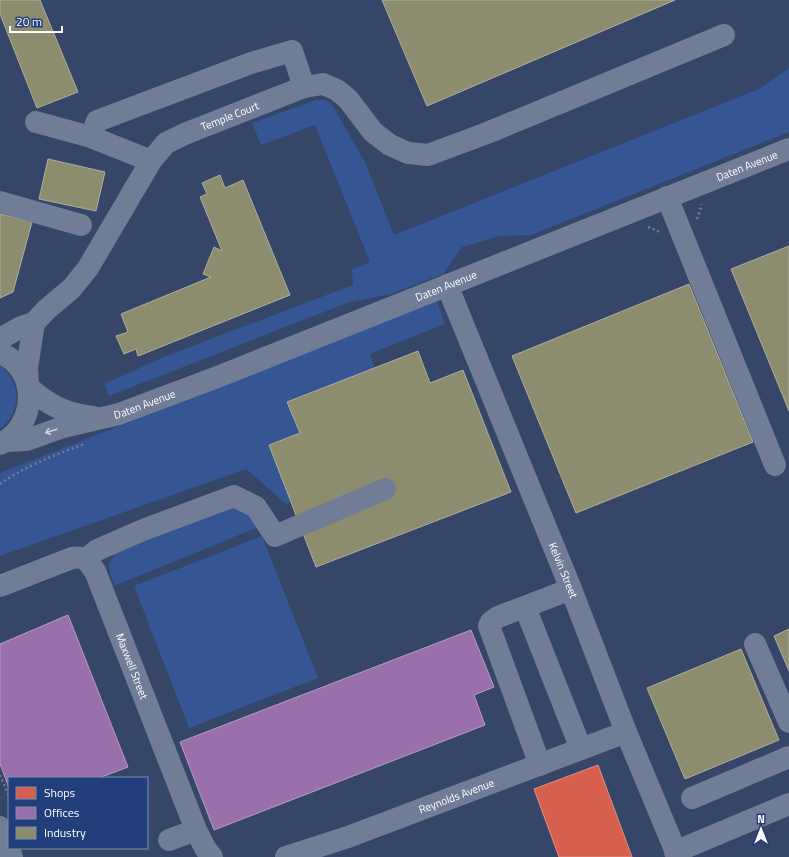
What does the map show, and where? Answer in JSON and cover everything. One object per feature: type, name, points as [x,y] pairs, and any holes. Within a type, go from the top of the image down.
[{"type":"street","name":"Temple Court","points":[[0,339],[34,323],[46,310],[72,288],[88,268],[151,161],[166,144],[187,133],[304,87],[323,84],[337,90],[348,99],[373,132],[390,145],[408,153],[428,155],[488,133],[724,35]]},
{"type":"street","points":[[91,137],[97,121],[251,63],[292,51],[304,87]]},
{"type":"street","points":[[36,122],[91,137],[151,161]]},
{"type":"street","name":"Daten Avenue","points":[[2,444],[27,440],[62,427],[119,414],[789,149]]},
{"type":"street","points":[[667,197],[775,465]]},
{"type":"street","points":[[0,202],[81,225]]},
{"type":"street","name":"Kelvin Street","points":[[448,285],[676,854]]},
{"type":"street","points":[[2,444],[19,430],[26,417],[30,402],[26,368],[34,323]]},
{"type":"street","points":[[0,353],[16,363],[23,374],[28,387]]},
{"type":"street","name":"Daten Avenue","points":[[28,387],[51,405],[83,416],[102,418]]},
{"type":"street","points":[[0,586],[72,558],[79,557],[86,559],[97,550],[143,530],[234,496],[256,507],[275,536],[385,489]]},
{"type":"street","name":"Maxwell Street","points":[[86,559],[95,571],[196,830],[205,848],[212,857]]},
{"type":"street","points":[[540,765],[489,626],[491,622],[498,617],[571,589]]},
{"type":"street","points":[[525,607],[581,750]]},
{"type":"street","points":[[755,644],[789,722]]},
{"type":"street","name":"Reynolds Avenue","points":[[286,857],[348,837],[626,732]]},
{"type":"street","points":[[692,798],[789,758]]},
{"type":"street","points":[[676,854],[789,804]]},
{"type":"street","points":[[0,827],[8,847]]},
{"type":"street","points":[[170,840],[196,830]]},
{"type":"path","points":[[0,484],[19,472],[54,455]]},
{"type":"path","points":[[0,775],[8,794]]},
{"type":"shaded area","points":[[789,68],[789,132],[531,235],[500,236],[462,247],[443,274],[391,294],[347,303],[109,396],[104,384],[166,356],[353,285],[352,269],[370,262],[315,125],[261,145],[252,123],[316,100],[324,100],[331,103],[365,162],[394,235],[761,88]]},
{"type":"shaded area","points":[[437,301],[445,324],[370,354],[405,459],[286,504],[246,469],[0,556],[0,473]]},
{"type":"shaded area","points":[[0,366],[7,372],[12,380],[16,397],[12,415],[0,429]]},
{"type":"shaded area","points":[[226,507],[241,507],[261,526],[114,586],[109,566],[112,558],[121,549]]},
{"type":"shaded area","points":[[262,536],[318,678],[189,728],[134,586]]},
{"type":"building: Shops","points":[[598,765],[632,857],[559,857],[534,789]]},
{"type":"building: Offices","points":[[68,615],[128,767],[102,777],[8,777],[8,785],[0,764],[0,644]]},
{"type":"building: Offices","points":[[471,630],[494,687],[474,695],[485,725],[214,830],[180,742]]},
{"type":"building: Industry","points":[[0,0],[40,0],[78,92],[37,108],[0,14]]},
{"type":"building: Industry","points":[[382,0],[675,0],[427,106]]},
{"type":"building: Industry","points":[[48,159],[105,172],[96,211],[39,199]]},
{"type":"building: Industry","points":[[220,175],[225,188],[243,180],[290,295],[138,356],[136,349],[124,354],[116,336],[128,332],[121,314],[211,277],[203,274],[214,247],[222,251],[200,197],[207,194],[202,183]]},
{"type":"building: Industry","points":[[0,214],[32,222],[13,292],[0,298]]},
{"type":"building: Industry","points":[[789,246],[789,411],[731,269]]},
{"type":"building: Industry","points":[[689,284],[753,442],[576,513],[512,356]]},
{"type":"building: Industry","points":[[418,351],[430,383],[463,370],[511,492],[316,567],[269,445],[300,433],[287,402]]},
{"type":"building: Industry","points":[[789,629],[789,671],[774,636]]},
{"type":"building: Industry","points":[[741,649],[779,740],[685,779],[647,688]]}]
